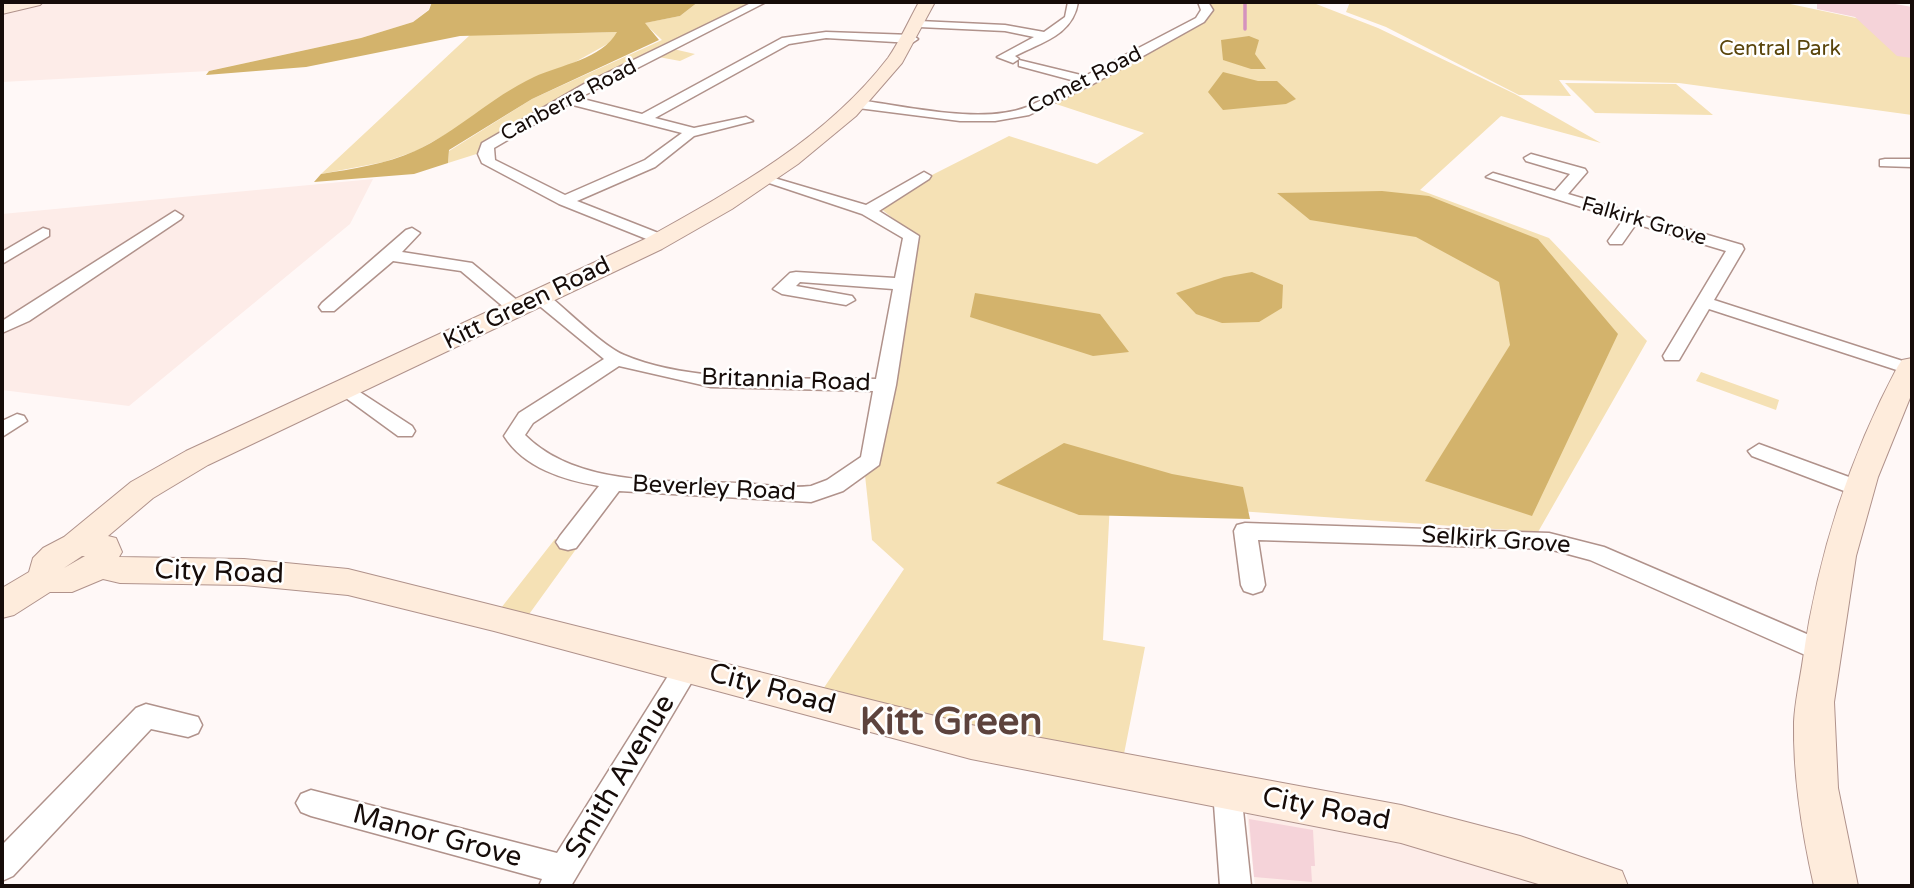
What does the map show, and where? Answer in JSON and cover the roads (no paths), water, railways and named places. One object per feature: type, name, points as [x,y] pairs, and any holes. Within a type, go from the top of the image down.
[{"type":"street","points":[[2,9],[36,2]]},
{"type":"street","points":[[1073,2],[1070,18],[1003,57],[1089,81]]},
{"type":"street","name":"Comet Road","points":[[858,104],[960,117],[995,117],[1046,105],[1200,20],[1207,10],[1203,2]]},
{"type":"street","name":"Canberra Road","points":[[660,239],[564,201],[489,163],[485,154],[487,146],[589,87],[762,3]]},
{"type":"street","points":[[645,118],[786,41],[806,36],[919,22],[1005,27],[1044,35]]},
{"type":"street","name":"Kitt Green Road","points":[[2,605],[47,578],[45,567],[50,561],[87,555],[126,501],[163,477],[542,299],[660,239],[764,180],[858,104],[919,22]]},
{"type":"street","points":[[717,66],[757,71]]},
{"type":"street","points":[[569,100],[645,118],[689,133],[746,121]]},
{"type":"street","points":[[564,201],[645,164],[682,143],[689,133]]},
{"type":"street","points":[[1531,158],[1580,172],[1558,197]]},
{"type":"street","points":[[1885,163],[1912,163]]},
{"type":"street","points":[[869,211],[924,176]]},
{"type":"street","name":"Falkirk Grove","points":[[1493,177],[1736,249],[1672,356]]},
{"type":"street","name":"Beverley Road","points":[[617,359],[526,418],[514,436],[521,447],[551,463],[588,477],[643,487],[813,494],[846,479],[871,460],[911,236],[869,211],[764,180]]},
{"type":"street","points":[[2,328],[23,317],[175,216]]},
{"type":"street","points":[[1616,241],[1632,219]]},
{"type":"street","points":[[2,259],[43,233]]},
{"type":"street","points":[[328,307],[412,233]]},
{"type":"street","points":[[388,255],[466,267],[518,310]]},
{"type":"street","points":[[846,300],[782,289],[796,277],[902,284]]},
{"type":"street","name":"Britannia Road","points":[[542,299],[617,359],[710,381],[886,385]]},
{"type":"street","points":[[1704,302],[1911,368],[1890,412],[1860,489],[1831,595],[1821,651],[1814,726],[1818,795],[1836,886]]},
{"type":"street","points":[[346,389],[405,431]]},
{"type":"street","points":[[1759,451],[1860,489]]},
{"type":"street","points":[[568,542],[614,482]]},
{"type":"street","name":"Selkirk Grove","points":[[1253,585],[1245,531],[1563,543],[1596,553],[1821,651]]},
{"type":"street","name":"City Road","points":[[87,555],[120,570],[244,572],[348,582],[971,742],[1401,824],[1520,857],[1606,886]]},
{"type":"street","name":"Smith Avenue","points":[[559,878],[687,668]]},
{"type":"street","points":[[2,866],[146,716],[188,725]]},
{"type":"street","points":[[1227,791],[1236,886]]},
{"type":"street","name":"Manor Grove","points":[[311,803],[559,878]]},
{"type":"waterway","points":[[1245,2],[1245,29]]},
{"type":"district","name":"Kitt Green","points":[[951,724]]},
{"type":"park label","name":"Central Park","points":[[1780,49]]}]
